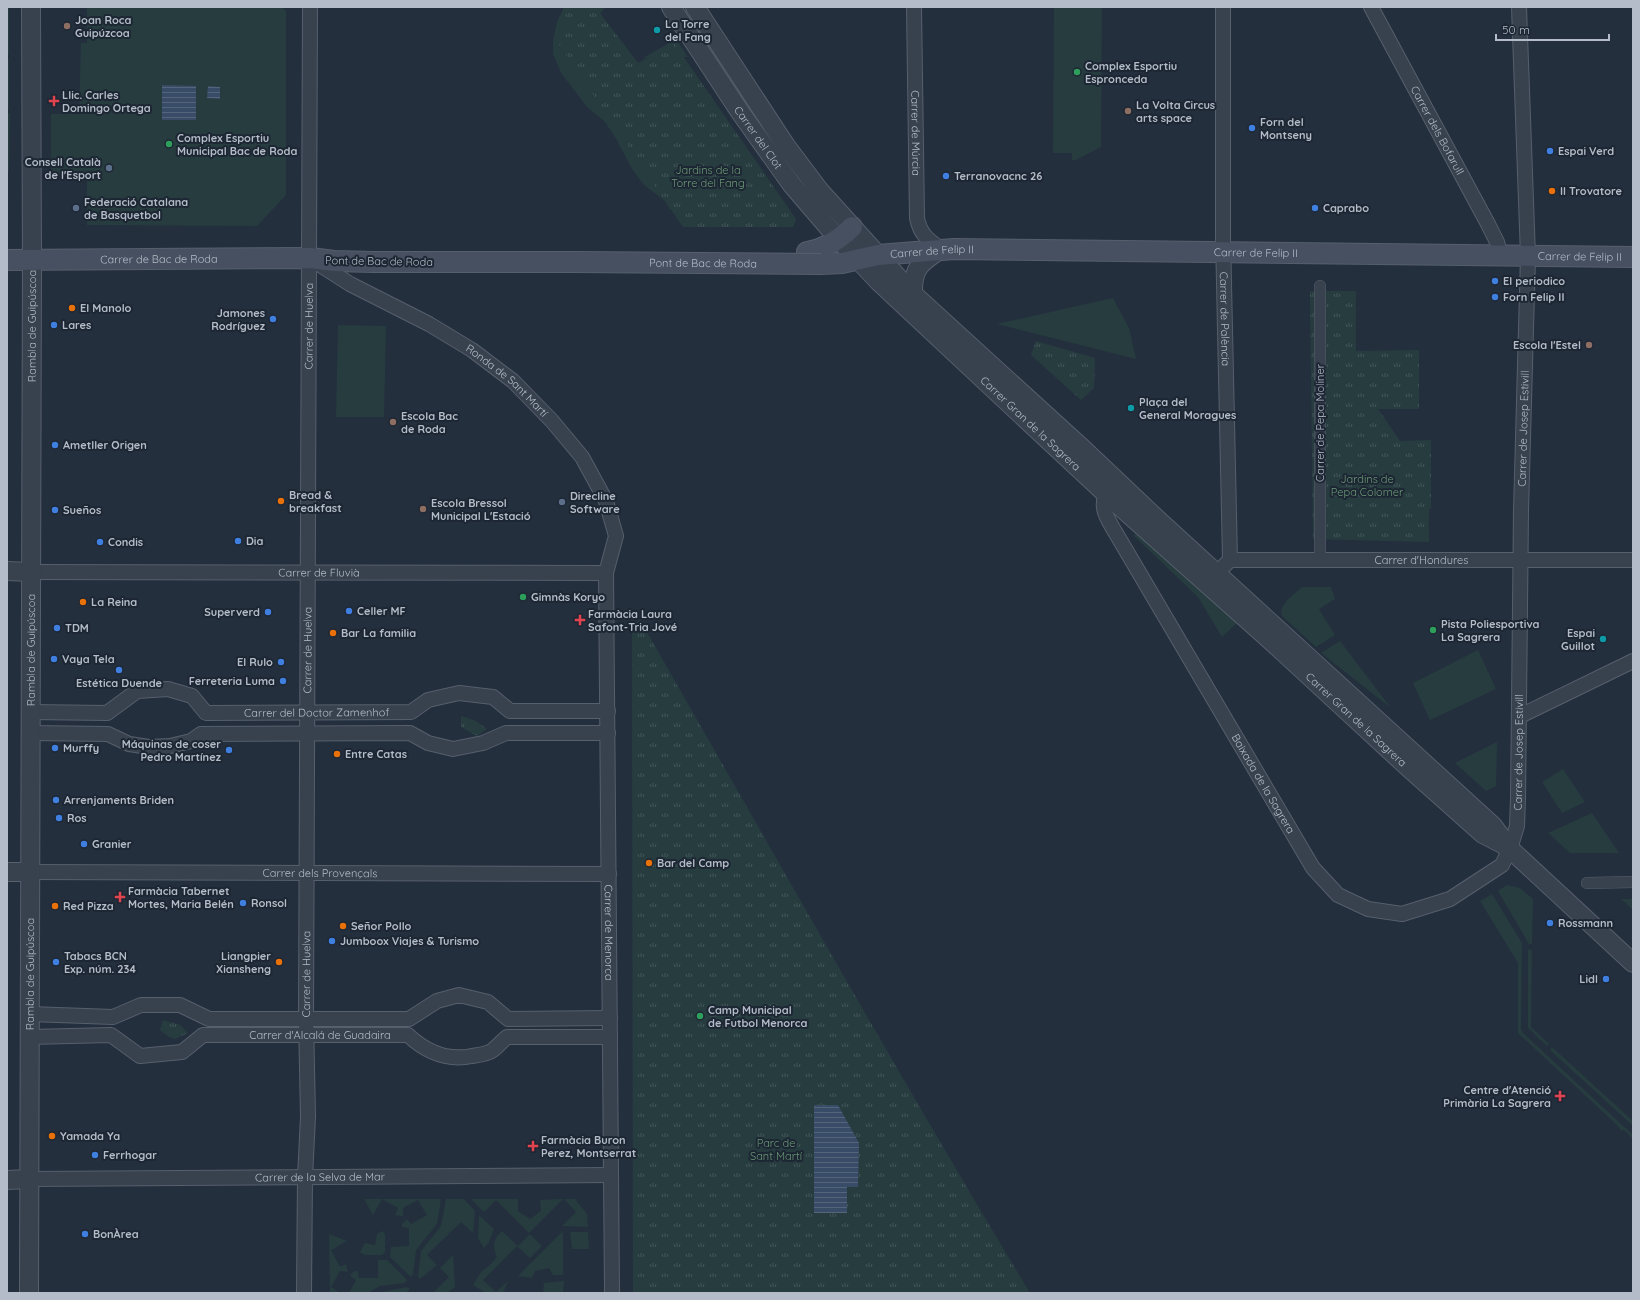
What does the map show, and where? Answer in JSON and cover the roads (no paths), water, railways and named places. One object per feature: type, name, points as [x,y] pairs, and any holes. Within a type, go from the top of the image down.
[{"type":"main road","name":"Pont de Bac de Roda","points":[[814,258],[814,251],[846,233]]},
{"type":"main road","name":"Carrer de Felip II","points":[[878,255],[941,249],[1633,256]]},
{"type":"main road","name":"Pont de Bac de Roda","points":[[310,258],[334,261],[370,256],[576,262],[814,258],[858,259],[878,255]]},
{"type":"main road","name":"Carrer de Bac de Roda","points":[[7,260],[310,258]]},
{"type":"street","name":"Rambla de Guipúscoa","points":[[29,1293],[32,260],[31,7]]},
{"type":"street","name":"Carrer de Huelva","points":[[304,1293],[305,1178],[308,1116],[306,1019],[310,7]]},
{"type":"street","name":"Carrer del Clot","points":[[671,7],[766,149],[805,201],[846,233],[878,255]]},
{"type":"street","name":"Carrer del Clot","points":[[694,7],[786,146],[819,190],[846,233],[858,259]]},
{"type":"street","name":"Carrer de Múrcia","points":[[914,7],[917,218],[919,229],[929,241],[941,249]]},
{"type":"street","name":"Carrer de Palència","points":[[1222,7],[1223,252],[1230,560]]},
{"type":"street","name":"Carrer dels Bofarull","points":[[1371,7],[1488,224],[1497,242],[1501,255]]},
{"type":"street","name":"Carrer de Josep Estivill","points":[[1510,848],[1517,826],[1520,716],[1520,560],[1528,256],[1519,7]]},
{"type":"street","points":[[913,294],[913,281],[916,269],[927,258],[941,249]]},
{"type":"street","name":"Carrer Gran de la Sagrera","points":[[878,255],[913,294],[1212,579],[1493,826],[1510,848],[1633,963]]},
{"type":"street","name":"Ronda de Sant Martí","points":[[310,258],[350,284],[429,324],[472,350],[513,381],[552,421],[582,457],[606,501],[616,536],[606,573]]},
{"type":"street","name":"Carrer Gran de la Sagrera","points":[[858,259],[898,300],[1106,494],[1212,579]]},
{"type":"street","name":"Carrer de Pepa Moliner","points":[[1320,286],[1320,560]]},
{"type":"street","name":"Baixada de la Sagrera","points":[[1106,494],[1103,506],[1105,514],[1114,530],[1313,868],[1338,895],[1368,909],[1402,914],[1450,899],[1502,865],[1510,848]]},
{"type":"street","points":[[1212,579],[1230,560]]},
{"type":"street","name":"Carrer d'Hondures","points":[[1230,560],[1633,560]]},
{"type":"street","points":[[7,571],[31,572]]},
{"type":"street","name":"Carrer de Fluvià","points":[[31,572],[606,573]]},
{"type":"street","name":"Carrer de Menorca","points":[[606,573],[612,1293]]},
{"type":"street","points":[[1520,716],[1633,661]]},
{"type":"street","name":"Carrer del Doctor Zamenhof","points":[[30,712],[107,713],[137,691],[168,690],[192,696],[206,713],[411,712],[428,700],[459,693],[493,697],[510,711],[608,711]]},
{"type":"street","name":"Carrer del Doctor Zamenhof","points":[[30,733],[108,734],[129,744],[149,747],[170,746],[191,741],[201,734],[410,733],[428,743],[453,749],[483,743],[506,733],[608,733]]},
{"type":"street","points":[[7,872],[30,872]]},
{"type":"street","name":"Carrer dels Provençals","points":[[30,872],[609,874]]},
{"type":"street","points":[[1587,882],[1633,882]]},
{"type":"street","name":"Carrer d'Alcalá de Guadaira","points":[[30,1014],[113,1017],[141,1005],[180,1005],[209,1019],[409,1019],[437,1001],[459,995],[488,1002],[508,1018],[610,1018]]},
{"type":"street","name":"Carrer d'Alcalá de Guadaira","points":[[30,1037],[111,1035],[140,1056],[182,1052],[203,1034],[408,1036],[417,1044],[436,1055],[458,1058],[479,1055],[492,1051],[507,1037],[610,1037]]},
{"type":"street","name":"Carrer de la Selva de Mar","points":[[29,1179],[611,1175]]},
{"type":"street","points":[[7,1180],[29,1179]]},
{"type":"water","points":[[162,85],[196,86],[196,120],[162,120]]},
{"type":"water","points":[[208,86],[220,87],[220,99],[207,98]]},
{"type":"water","points":[[814,1105],[838,1105],[859,1143],[858,1187],[847,1187],[847,1213],[814,1213]]},
{"type":"place","name":"Joan Roca Guipúzcoa","points":[[67,26]]},
{"type":"place","name":"La Torre del Fang","points":[[657,30]]},
{"type":"place","name":"Complex Esportiu Espronceda","points":[[1077,72]]},
{"type":"place","name":"Llic. Carles Domingo Ortega","points":[[54,101]]},
{"type":"place","name":"La Volta Circus arts space","points":[[1128,111]]},
{"type":"place","name":"Forn del Montseny","points":[[1252,128]]},
{"type":"place","name":"Complex Esportiu Municipal Bac de Roda","points":[[169,144]]},
{"type":"place","name":"Espai Verd","points":[[1550,151]]},
{"type":"place","name":"Consell Català de l'Esport","points":[[109,168]]},
{"type":"place","name":"Terranovacnc 26","points":[[946,176]]},
{"type":"place","name":"Il Trovatore","points":[[1552,191]]},
{"type":"place","name":"Federació Catalana de Basquetbol","points":[[76,208]]},
{"type":"place","name":"Caprabo","points":[[1315,208]]},
{"type":"place","name":"El periodico","points":[[1495,281]]},
{"type":"place","name":"Forn Felip II","points":[[1495,297]]},
{"type":"place","name":"El Manolo","points":[[72,308]]},
{"type":"place","name":"Jamones Rodríguez","points":[[273,319]]},
{"type":"place","name":"Lares","points":[[54,325]]},
{"type":"place","name":"Escola l'Estel","points":[[1589,345]]},
{"type":"place","name":"Plaça del General Moragues","points":[[1131,408]]},
{"type":"place","name":"Escola Bac de Roda","points":[[393,422]]},
{"type":"place","name":"Ametller Origen","points":[[55,445]]},
{"type":"place","name":"Bread & breakfast","points":[[281,501]]},
{"type":"place","name":"Direcline Software","points":[[562,502]]},
{"type":"place","name":"Escola Bressol Municipal L'Estació","points":[[423,509]]},
{"type":"place","name":"Sueños","points":[[55,510]]},
{"type":"place","name":"Dia","points":[[238,541]]},
{"type":"place","name":"Condis","points":[[100,542]]},
{"type":"place","name":"Gimnàs Koryo","points":[[523,597]]},
{"type":"place","name":"La Reina","points":[[83,602]]},
{"type":"place","name":"Celler MF","points":[[349,611]]},
{"type":"place","name":"Superverd","points":[[268,612]]},
{"type":"place","name":"Farmàcia Laura Safont-Tria Jové","points":[[580,620]]},
{"type":"place","name":"TDM","points":[[57,628]]},
{"type":"place","name":"Pista Poliesportiva La Sagrera","points":[[1433,630]]},
{"type":"place","name":"Bar La familia","points":[[333,633]]},
{"type":"place","name":"Espai Guillot","points":[[1603,639]]},
{"type":"place","name":"Vaya Tela","points":[[54,659]]},
{"type":"place","name":"El Rulo","points":[[281,662]]},
{"type":"place","name":"Estética Duende","points":[[119,670]]},
{"type":"place","name":"Ferreteria Luma","points":[[283,681]]},
{"type":"place","name":"Murffy","points":[[55,748]]},
{"type":"place","name":"Máquinas de coser Pedro Martínez","points":[[229,750]]},
{"type":"place","name":"Entre Catas","points":[[337,754]]},
{"type":"place","name":"Arrenjaments Briden","points":[[56,800]]},
{"type":"place","name":"Ros","points":[[59,818]]},
{"type":"place","name":"Granier","points":[[84,844]]},
{"type":"place","name":"Bar del Camp","points":[[649,863]]},
{"type":"place","name":"Farmàcia Tabernet Mortes, Maria Belén","points":[[120,897]]},
{"type":"place","name":"Ronsol","points":[[243,903]]},
{"type":"place","name":"Red Pizza","points":[[55,906]]},
{"type":"place","name":"Rossmann","points":[[1550,923]]},
{"type":"place","name":"Señor Pollo","points":[[343,926]]},
{"type":"place","name":"Jumboox Viajes & Turismo","points":[[332,941]]},
{"type":"place","name":"Tabacs BCN Exp. núm. 234","points":[[56,962]]},
{"type":"place","name":"Liangpier Xiansheng","points":[[279,962]]},
{"type":"place","name":"Lidl","points":[[1606,979]]},
{"type":"place","name":"Camp Municipal de Futbol Menorca","points":[[700,1016]]},
{"type":"place","name":"Centre d'Atenció Primària La Sagrera","points":[[1560,1096]]},
{"type":"place","name":"Yamada Ya","points":[[52,1136]]},
{"type":"place","name":"Farmàcia Buron Perez, Montserrat","points":[[533,1146]]},
{"type":"place","name":"Ferrhogar","points":[[95,1155]]},
{"type":"place","name":"BonÀrea","points":[[85,1234]]},
{"type":"park label","name":"Jardins de la Torre del Fang","points":[[708,176]]},
{"type":"park label","name":"Jardins de Pepa Colomer","points":[[1367,485]]},
{"type":"park label","name":"Parc de Sant Martí","points":[[776,1149]]}]
